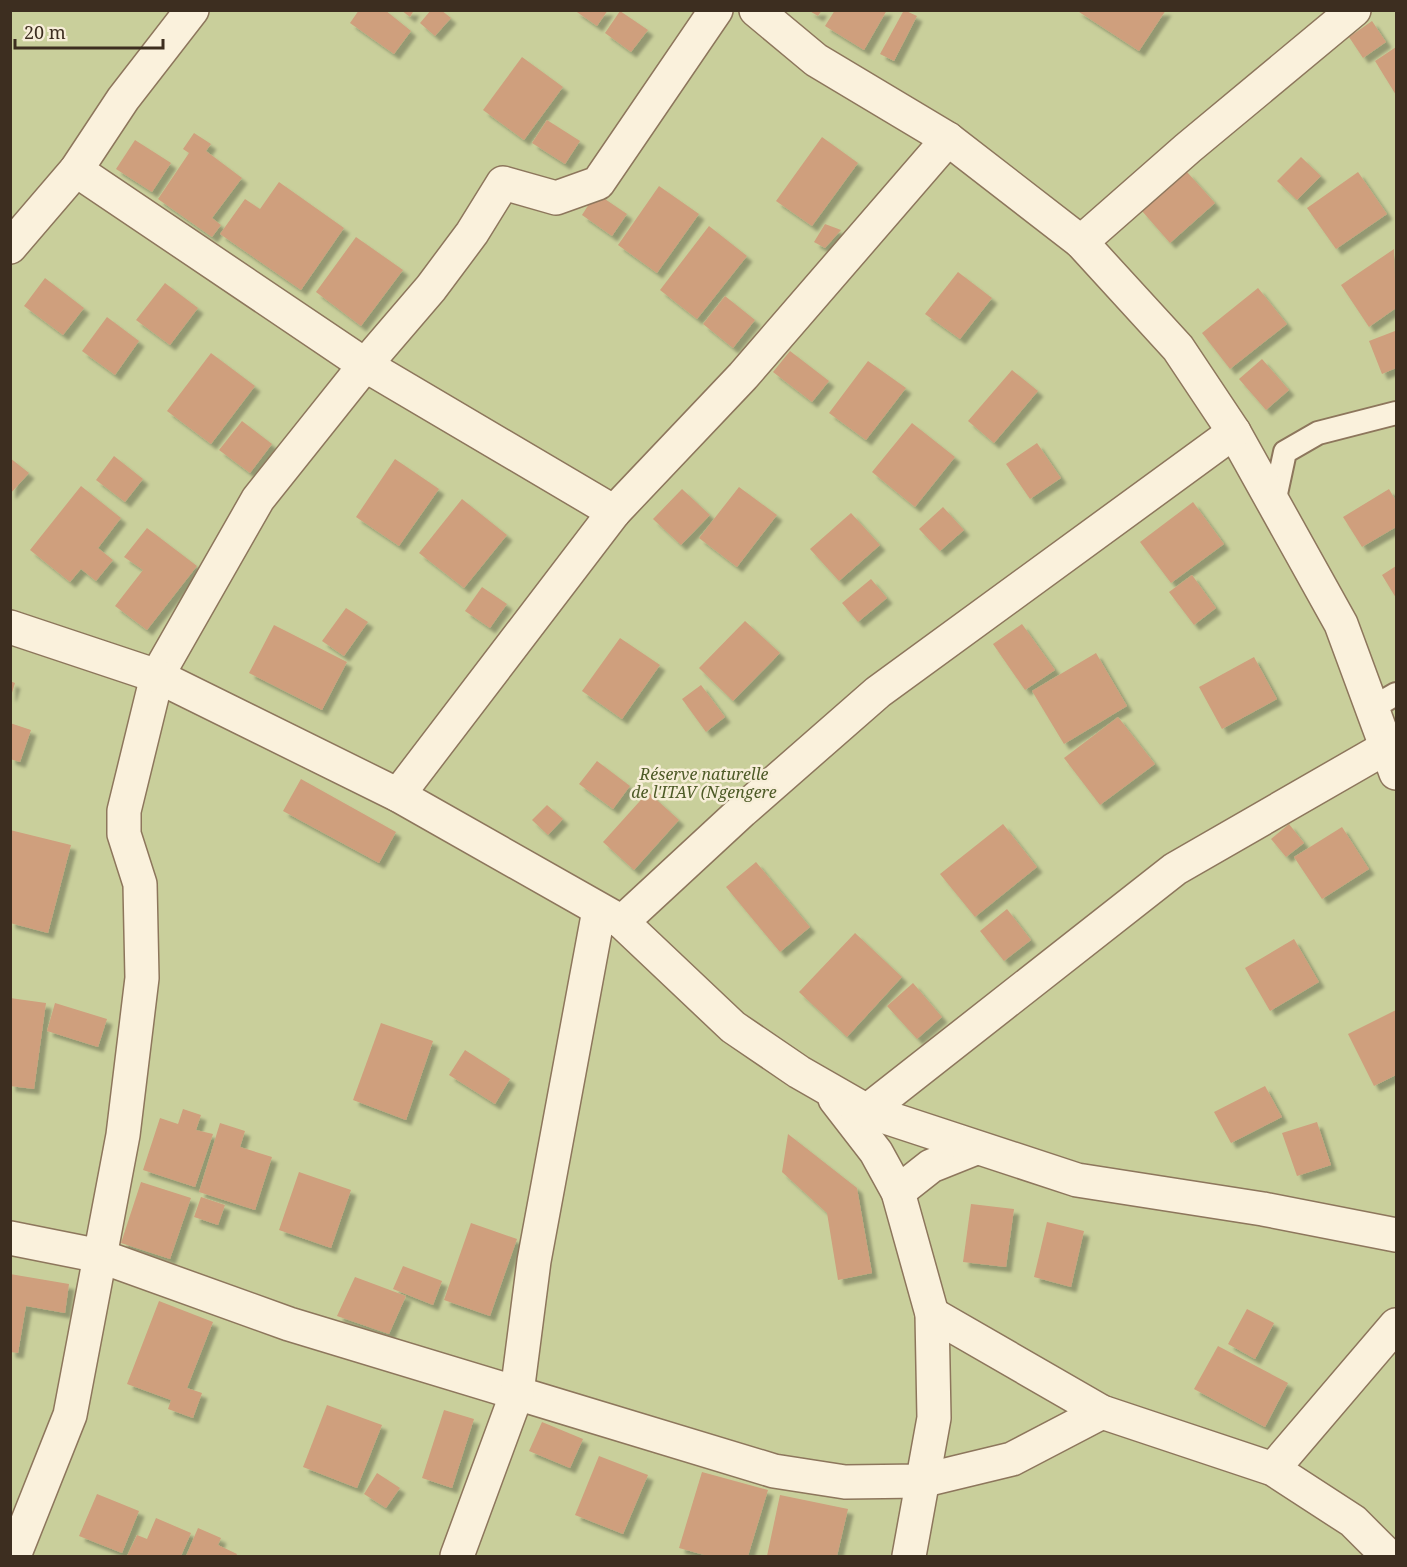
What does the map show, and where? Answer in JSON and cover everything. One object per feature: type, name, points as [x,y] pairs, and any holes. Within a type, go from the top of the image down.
[{"type":"street","points":[[14,236],[76,170],[123,99],[192,10]]},
{"type":"street","points":[[14,1557],[70,1415],[123,1135],[142,978],[140,884],[124,834],[124,811],[157,676],[258,499],[364,365],[431,288],[472,233],[503,183],[556,198],[598,183],[716,10]]},
{"type":"street","points":[[756,10],[816,60],[948,139],[1081,242],[1178,348],[1234,432],[1384,701],[1392,760],[1175,868],[867,1111]]},
{"type":"street","points":[[1081,242],[1344,14]]},
{"type":"street","points":[[398,795],[614,512],[743,376],[948,139]]},
{"type":"street","points":[[76,170],[364,365],[614,512]]},
{"type":"street","points":[[457,1557],[516,1393],[534,1261],[610,916],[742,811],[878,692],[1234,432]]},
{"type":"street","points":[[10,627],[157,676],[398,795],[610,916],[733,1027],[826,1088],[867,1111],[1077,1180],[1263,1209],[1396,1235]]},
{"type":"street","points":[[826,1088],[876,1152],[898,1192],[932,1314],[934,1418],[909,1557]]},
{"type":"street","points":[[898,1192],[932,1166],[976,1148]]},
{"type":"street","points":[[10,1238],[100,1256],[289,1324],[774,1470],[845,1482],[921,1481],[1012,1459],[1102,1412]]},
{"type":"street","points":[[932,1314],[1102,1412],[1273,1468],[1353,1521],[1388,1557]]},
{"type":"street","points":[[1273,1468],[1396,1325]]},
{"type":"lane","points":[[1274,503],[1285,452],[1318,432],[1396,413]]},
{"type":"green space","name":"Réserve naturelle de l'ITAV (Ngengere","points":[[11,11],[1396,11],[1396,1556],[11,1556]]},
{"type":"building","points":[[359,10],[385,10],[411,31],[394,54],[350,23]]},
{"type":"building","points":[[401,10],[414,10],[410,17]]},
{"type":"building","points":[[431,10],[441,10],[451,18],[435,36],[420,23]]},
{"type":"building","points":[[574,10],[608,10],[597,26]]},
{"type":"building","points":[[808,10],[822,10],[818,16]]},
{"type":"building","points":[[835,10],[887,10],[864,50],[825,26]]},
{"type":"building","points":[[904,10],[917,16],[894,61],[880,54]]},
{"type":"building","points":[[1076,10],[1166,10],[1139,51]]},
{"type":"building","points":[[620,11],[648,30],[631,52],[605,33]]},
{"type":"building","points":[[1372,21],[1386,42],[1363,58],[1349,37]]},
{"type":"building","points":[[1396,47],[1396,95],[1375,61]]},
{"type":"building","points":[[522,57],[563,87],[524,140],[483,110]]},
{"type":"building","points":[[547,120],[580,141],[565,164],[532,143]]},
{"type":"building","points":[[194,133],[211,144],[206,151],[242,178],[212,218],[221,225],[212,237],[158,199],[189,153],[183,149]]},
{"type":"building","points":[[822,137],[858,163],[812,226],[776,201]]},
{"type":"building","points":[[135,140],[171,163],[152,192],[116,169]]},
{"type":"building","points":[[1301,157],[1321,176],[1297,200],[1277,181]]},
{"type":"building","points":[[1187,172],[1215,203],[1170,243],[1142,211]]},
{"type":"building","points":[[1358,172],[1387,214],[1336,249],[1307,208]]},
{"type":"building","points":[[279,182],[344,228],[301,290],[220,234],[245,199],[260,209]]},
{"type":"building","points":[[659,186],[699,214],[657,273],[618,245]]},
{"type":"building","points":[[596,193],[627,214],[612,236],[582,215]]},
{"type":"building","points":[[825,224],[841,230],[825,248],[814,242]]},
{"type":"building","points":[[709,226],[747,256],[697,319],[660,290]]},
{"type":"building","points":[[356,237],[403,270],[361,326],[316,292]]},
{"type":"building","points":[[1394,249],[1396,308],[1369,327],[1341,285]]},
{"type":"building","points":[[958,272],[992,298],[960,339],[925,314]]},
{"type":"building","points":[[45,278],[84,308],[63,335],[24,306]]},
{"type":"building","points":[[165,283],[198,308],[170,345],[136,320]]},
{"type":"building","points":[[1258,288],[1287,324],[1230,369],[1202,333]]},
{"type":"building","points":[[725,296],[755,320],[733,348],[703,324]]},
{"type":"building","points":[[107,317],[139,341],[115,375],[82,351]]},
{"type":"building","points":[[1395,331],[1396,368],[1382,374],[1369,341]]},
{"type":"building","points":[[790,351],[829,381],[812,402],[773,372]]},
{"type":"building","points":[[211,353],[255,386],[211,444],[167,411]]},
{"type":"building","points":[[1262,359],[1289,390],[1266,410],[1239,379]]},
{"type":"building","points":[[868,361],[906,388],[866,440],[829,413]]},
{"type":"building","points":[[1012,370],[1038,391],[994,443],[968,421]]},
{"type":"building","points":[[242,421],[272,444],[250,473],[219,450]]},
{"type":"building","points":[[912,423],[955,457],[915,507],[872,472]]},
{"type":"building","points":[[1037,443],[1061,478],[1030,499],[1006,464]]},
{"type":"building","points":[[114,456],[143,479],[125,502],[96,480]]},
{"type":"building","points":[[10,458],[29,473],[10,494]]},
{"type":"building","points":[[395,459],[439,489],[399,546],[356,517]]},
{"type":"building","points":[[81,486],[121,518],[98,548],[113,560],[96,581],[81,569],[70,582],[30,550]]},
{"type":"building","points":[[739,487],[777,515],[737,567],[699,538]]},
{"type":"building","points":[[682,489],[710,515],[681,545],[653,519]]},
{"type":"building","points":[[1389,489],[1396,501],[1396,527],[1362,547],[1343,517]]},
{"type":"building","points":[[462,499],[507,535],[464,588],[419,553]]},
{"type":"building","points":[[1193,502],[1224,544],[1171,583],[1140,542]]},
{"type":"building","points":[[943,507],[964,530],[940,551],[919,529]]},
{"type":"building","points":[[851,513],[880,545],[839,581],[810,549]]},
{"type":"building","points":[[147,528],[197,566],[147,630],[115,606],[143,570],[124,557]]},
{"type":"building","points":[[1396,566],[1396,598],[1382,575]]},
{"type":"building","points":[[1192,575],[1216,608],[1194,625],[1169,592]]},
{"type":"building","points":[[871,579],[887,598],[858,622],[842,603]]},
{"type":"building","points":[[482,587],[507,604],[490,628],[465,611]]},
{"type":"building","points":[[346,608],[368,622],[344,656],[322,641]]},
{"type":"building","points":[[745,621],[780,653],[733,701],[699,668]]},
{"type":"building","points":[[1022,624],[1055,670],[1025,690],[993,644]]},
{"type":"building","points":[[274,625],[347,662],[322,710],[249,673]]},
{"type":"building","points":[[620,638],[660,665],[622,719],[582,691]]},
{"type":"building","points":[[1096,653],[1127,706],[1064,744],[1032,691]]},
{"type":"building","points":[[1254,657],[1277,699],[1222,729],[1199,687]]},
{"type":"building","points":[[10,681],[15,683],[11,696],[10,696]]},
{"type":"building","points":[[701,685],[725,717],[706,732],[682,699]]},
{"type":"building","points":[[1118,717],[1155,764],[1100,805],[1064,758]]},
{"type":"building","points":[[10,723],[31,730],[20,762],[10,759]]},
{"type":"building","points":[[597,761],[630,786],[613,809],[579,784]]},
{"type":"building","points":[[301,779],[396,832],[379,863],[283,811]]},
{"type":"building","points":[[648,792],[679,820],[634,870],[603,842]]},
{"type":"building","points":[[547,805],[563,819],[548,835],[532,820]]},
{"type":"building","points":[[1003,824],[1037,867],[975,917],[940,874]]},
{"type":"building","points":[[1289,824],[1304,843],[1286,857],[1271,839]]},
{"type":"building","points":[[1342,827],[1369,869],[1322,899],[1294,857]]},
{"type":"building","points":[[10,830],[71,845],[48,933],[10,923]]},
{"type":"building","points":[[756,862],[810,927],[780,952],[726,887]]},
{"type":"building","points":[[1007,909],[1031,940],[1004,961],[980,931]]},
{"type":"building","points":[[855,933],[902,977],[847,1037],[799,992]]},
{"type":"building","points":[[1294,939],[1319,982],[1270,1011],[1245,968]]},
{"type":"building","points":[[913,983],[942,1017],[917,1039],[887,1006]]},
{"type":"building","points":[[10,998],[46,1003],[34,1089],[10,1086]]},
{"type":"building","points":[[55,1003],[107,1019],[98,1047],[47,1031]]},
{"type":"building","points":[[1396,1010],[1396,1075],[1374,1086],[1348,1034]]},
{"type":"building","points":[[381,1023],[433,1041],[406,1120],[353,1100]]},
{"type":"building","points":[[465,1050],[510,1079],[495,1104],[449,1075]]},
{"type":"building","points":[[1265,1086],[1282,1117],[1231,1143],[1214,1112]]},
{"type":"building","points":[[183,1109],[201,1115],[196,1130],[213,1134],[195,1187],[143,1170],[160,1118],[178,1124]]},
{"type":"building","points":[[1317,1122],[1331,1165],[1297,1176],[1282,1133]]},
{"type":"building","points":[[220,1123],[245,1131],[240,1147],[272,1157],[255,1210],[199,1192]]},
{"type":"building","points":[[788,1134],[857,1188],[872,1273],[838,1280],[827,1213],[782,1172]]},
{"type":"building","points":[[299,1172],[351,1190],[331,1248],[279,1230]]},
{"type":"building","points":[[141,1182],[191,1198],[170,1259],[121,1243]]},
{"type":"building","points":[[201,1197],[225,1205],[218,1225],[194,1217]]},
{"type":"building","points":[[971,1204],[1014,1209],[1006,1267],[963,1262]]},
{"type":"building","points":[[1047,1222],[1084,1231],[1071,1287],[1034,1277]]},
{"type":"building","points":[[471,1223],[517,1239],[490,1316],[444,1300]]},
{"type":"building","points":[[403,1266],[442,1281],[433,1305],[393,1289]]},
{"type":"building","points":[[10,1274],[69,1284],[65,1313],[26,1306],[18,1353],[10,1352]]},
{"type":"building","points":[[355,1277],[406,1296],[389,1334],[337,1316]]},
{"type":"building","points":[[159,1301],[213,1322],[187,1388],[202,1393],[193,1418],[168,1409],[171,1400],[127,1384]]},
{"type":"building","points":[[1247,1309],[1274,1323],[1255,1359],[1228,1344]]},
{"type":"building","points":[[1218,1346],[1288,1383],[1265,1427],[1194,1389]]},
{"type":"building","points":[[327,1405],[382,1425],[357,1488],[303,1467]]},
{"type":"building","points":[[444,1410],[474,1419],[452,1488],[422,1478]]},
{"type":"building","points":[[542,1422],[583,1439],[570,1468],[529,1451]]},
{"type":"building","points":[[599,1456],[648,1475],[623,1534],[575,1515]]},
{"type":"building","points":[[702,1472],[768,1490],[748,1556],[708,1556],[679,1548]]},
{"type":"building","points":[[377,1473],[400,1488],[386,1508],[364,1494]]},
{"type":"building","points":[[97,1494],[139,1511],[122,1553],[79,1536]]},
{"type":"building","points":[[780,1495],[848,1509],[837,1556],[767,1556]]},
{"type":"building","points":[[156,1518],[191,1533],[181,1556],[127,1556],[137,1535],[147,1539]]},
{"type":"building","points":[[198,1528],[221,1538],[218,1545],[237,1554],[236,1556],[186,1556]]}]
